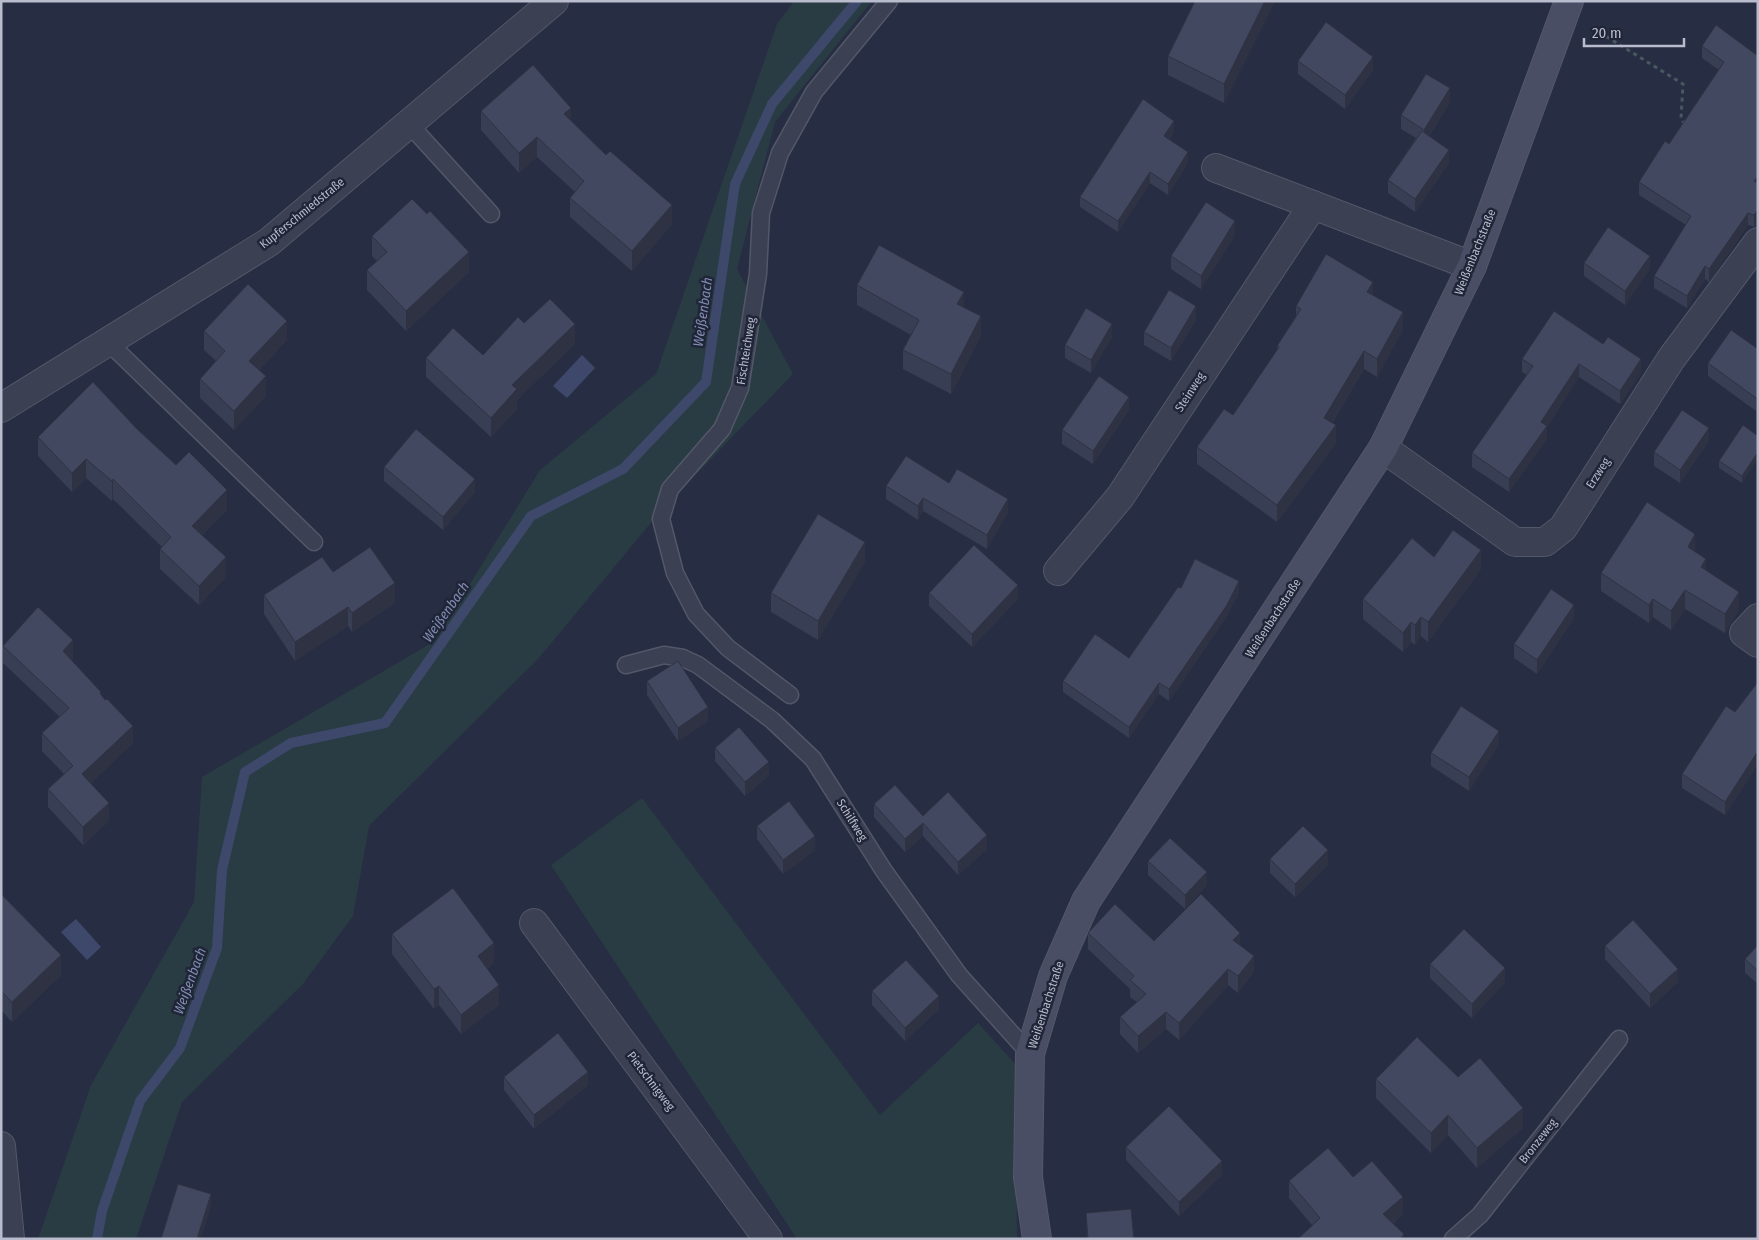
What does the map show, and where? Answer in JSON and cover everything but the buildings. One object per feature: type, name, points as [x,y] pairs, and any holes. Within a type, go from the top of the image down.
[{"type":"main road","name":"Weißenbachstraße","points":[[1037,1239],[1028,1178],[1030,1054],[1053,976],[1086,901],[1383,448],[1472,266],[1566,9]]},
{"type":"street","name":"Kupferschmiedstraße","points":[[1,408],[269,242],[554,1]]},
{"type":"street","points":[[1216,168],[1472,266]]},
{"type":"street","name":"Steinweg","points":[[1058,571],[1120,497],[1313,205]]},
{"type":"street","name":"Erzweg","points":[[1383,448],[1515,542],[1545,542],[1563,528],[1671,359],[1758,242]]},
{"type":"street","points":[[1758,618],[1744,633],[1758,644]]},
{"type":"street","name":"Pietschnigweg","points":[[534,923],[768,1239]]},
{"type":"street","points":[[1,1146],[10,1239]]},
{"type":"lane","name":"Fischteichweg","points":[[790,695],[728,648],[696,614],[675,573],[661,519],[670,489],[722,428],[740,388],[758,274],[761,213],[780,153],[814,92],[889,1]]},
{"type":"lane","points":[[409,124],[491,214]]},
{"type":"lane","points":[[108,342],[314,542]]},
{"type":"lane","name":"Schilfweg","points":[[626,664],[664,655],[683,658],[698,665],[772,720],[813,759],[884,871],[959,975],[1030,1054]]},
{"type":"lane","name":"Bronzeweg","points":[[1453,1239],[1480,1215],[1619,1039]]},
{"type":"path","points":[[1566,9],[1599,32],[1683,84],[1681,118],[1688,131]]},
{"type":"shaded area","points":[[794,1],[872,1],[775,122],[737,269],[793,374],[660,512],[538,659],[369,826],[353,916],[303,984],[182,1102],[136,1239],[38,1239],[91,1085],[194,902],[202,777],[435,641],[540,470],[656,374],[777,24]]},
{"type":"shaded area","points":[[642,798],[880,1115],[978,1023],[1016,1065],[1017,1239],[797,1239],[551,865]]},
{"type":"water","points":[[582,355],[595,368],[567,398],[553,386]]},
{"type":"water","points":[[76,919],[101,947],[87,960],[61,932]]},
{"type":"waterway","name":"Weißenbach","points":[[97,1239],[102,1211],[140,1101],[180,1048],[217,948],[222,870],[245,772],[291,743],[385,723],[531,516],[623,469],[706,382],[735,184],[772,104],[857,1]]}]
